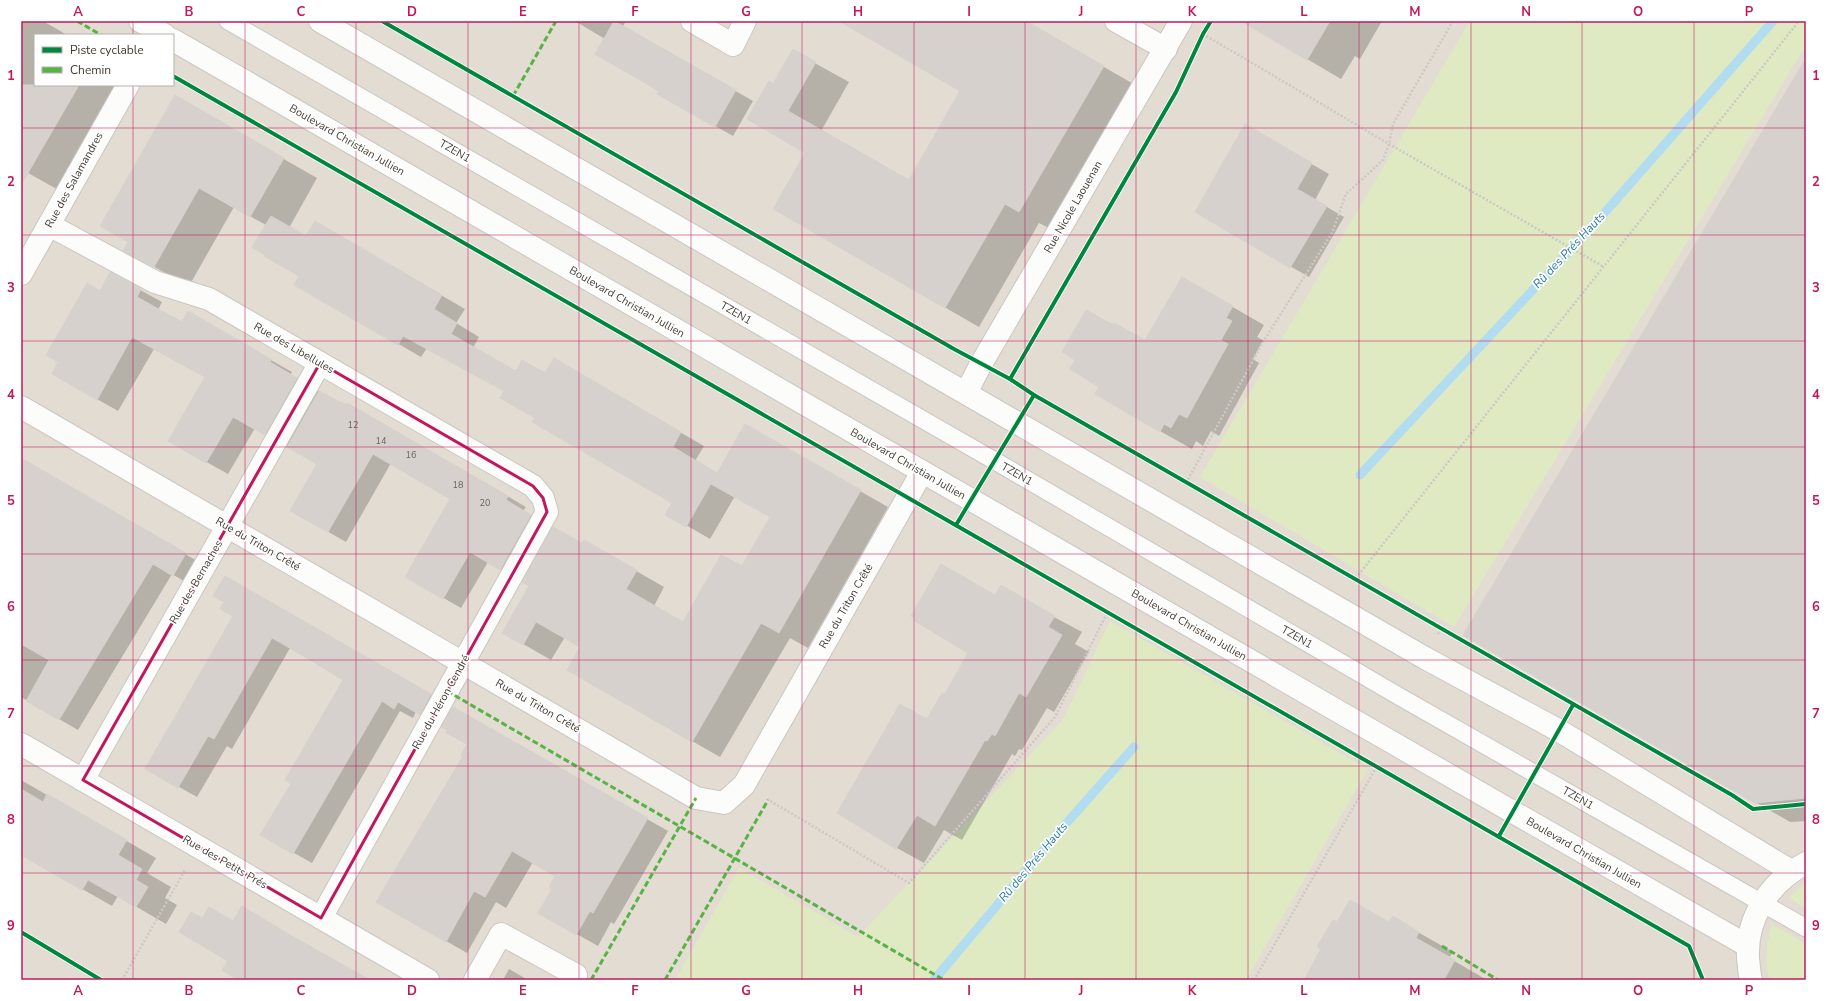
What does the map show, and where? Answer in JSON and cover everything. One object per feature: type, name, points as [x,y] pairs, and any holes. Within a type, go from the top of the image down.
[{"type":"street","points":[[320,21],[1425,658],[1558,730],[1799,867],[1775,885],[1762,902],[1753,924],[1748,946],[1749,974],[1751,980]]},
{"type":"street","points":[[692,21],[733,45],[745,21]]},
{"type":"street","points":[[1116,21],[1166,49]]},
{"type":"street","name":"Rue Nicole Laouenan","points":[[966,393],[985,357],[1181,21]]},
{"type":"street","name":"Boulevard Christian Jullien","points":[[174,41],[1748,946]]},
{"type":"street","name":"Rue des Salamandres","points":[[21,274],[127,86]]},
{"type":"street","name":"Rue des Libellules","points":[[49,225],[155,282],[209,299],[534,486]]},
{"type":"street","name":"Rue des Bernaches","points":[[83,780],[320,363]]},
{"type":"street","name":"Rue du Triton Crêté","points":[[21,407],[696,798],[724,803],[744,786],[922,472]]},
{"type":"street","name":"Rue du Héron Cendré","points":[[321,918],[462,662],[547,512],[543,498],[534,486]]},
{"type":"street","name":"Rue des Petits Prés","points":[[21,744],[428,980]]},
{"type":"street","points":[[476,980],[501,934],[576,975]]},
{"type":"lane","name":"TZEN1","points":[[228,21],[995,460],[1402,698],[1806,928]]},
{"type":"path","points":[[1186,483],[1263,342],[1332,232],[1346,194],[1383,160],[1389,144],[1393,124],[1453,21]]},
{"type":"path","points":[[1356,578],[1799,21]]},
{"type":"path","points":[[1203,34],[1389,144],[1604,267]]},
{"type":"path","points":[[744,786],[909,883],[1055,718],[1106,613]]},
{"type":"path","points":[[1254,980],[1376,768]]},
{"type":"path","points":[[122,980],[199,847]]},
{"type":"highlighted area","points":[[320,363],[533,486],[543,498],[547,512],[321,918],[83,780]]},
{"type":"shaded area","points":[[21,21],[1806,21],[1806,980],[21,980]]},
{"type":"green space","points":[[1470,21],[1806,21],[1806,45],[1454,627],[1200,477]]},
{"type":"green space","points":[[1110,621],[1368,769],[1246,980],[675,980],[739,868],[858,937],[1063,720]]},
{"type":"green space","points":[[1806,882],[1806,908],[1789,898]]},
{"type":"green space","points":[[1772,924],[1806,944],[1806,980],[1770,980],[1766,959],[1767,945]]},
{"type":"building","points":[[614,21],[736,90],[715,127],[657,94],[659,91],[595,54]]},
{"type":"building","points":[[839,21],[1026,21],[1104,66],[1019,212],[1005,204],[945,308],[773,209],[805,153],[747,119],[769,81],[773,84],[793,49],[816,62],[788,111],[909,180],[960,91]]},
{"type":"building","points":[[1241,21],[1330,21],[1307,60]]},
{"type":"building","points":[[1806,58],[1806,798],[1755,803],[1463,635]]},
{"type":"building","points":[[21,85],[78,86],[21,185]]},
{"type":"building","points":[[175,95],[284,158],[250,217],[199,188],[154,267],[123,251],[128,242],[100,226]]},
{"type":"building","points":[[1245,124],[1312,163],[1297,189],[1327,206],[1290,268],[1195,212]]},
{"type":"building","points":[[271,216],[306,236],[315,221],[442,295],[434,309],[457,323],[451,334],[516,371],[522,360],[545,373],[554,358],[681,432],[673,447],[717,473],[686,527],[665,515],[672,503],[532,422],[535,418],[500,398],[504,391],[403,336],[398,345],[294,285],[299,276],[264,256],[265,255],[252,247]]},
{"type":"building","points":[[110,272],[141,289],[137,297],[182,322],[188,311],[271,359],[270,362],[297,378],[265,435],[233,417],[206,463],[168,441],[205,377],[132,337],[97,400],[52,374],[58,362],[46,355],[87,283],[100,291]]},
{"type":"building","points":[[1182,277],[1233,306],[1226,318],[1232,321],[1221,340],[1228,344],[1187,418],[1179,414],[1171,428],[1164,424],[1160,432],[1095,394],[1099,387],[1070,369],[1075,360],[1062,352],[1086,310],[1145,340]]},
{"type":"building","points":[[319,391],[346,405],[347,403],[508,496],[506,500],[531,515],[500,570],[470,552],[443,599],[405,577],[450,499],[373,454],[328,532],[290,511],[317,464],[287,447]]},
{"type":"building","points":[[745,424],[861,490],[779,633],[761,623],[692,742],[567,670],[580,647],[536,622],[523,645],[502,633],[529,586],[522,582],[553,527],[582,543],[584,540],[637,570],[626,589],[683,622],[721,555],[742,566],[770,517],[711,484]]},
{"type":"building","points":[[21,458],[186,553],[173,576],[153,564],[59,720],[26,701],[49,660],[21,644]]},
{"type":"building","points":[[941,564],[995,595],[1001,585],[1055,616],[1048,627],[1062,635],[1026,697],[1019,693],[995,736],[992,734],[987,741],[985,740],[935,826],[917,815],[896,849],[837,813],[900,704],[927,719],[942,693],[945,694],[968,653],[913,620],[915,618],[911,616]]},
{"type":"building","points":[[225,576],[431,694],[420,715],[398,702],[394,709],[382,701],[293,854],[260,835],[291,784],[285,780],[343,680],[311,660],[272,638],[214,739],[208,736],[178,788],[145,769],[233,616],[220,609],[224,602],[213,596]]},
{"type":"building","points":[[453,707],[648,818],[593,913],[590,911],[576,935],[538,913],[552,889],[549,887],[555,876],[512,851],[485,897],[474,891],[446,942],[376,902],[463,756],[461,755],[467,744],[446,733],[447,730],[441,727]]},
{"type":"building","points":[[21,789],[43,802],[47,794],[127,840],[118,855],[142,869],[136,880],[148,887],[136,907],[88,880],[82,890],[21,855]]},
{"type":"building","points":[[1350,900],[1389,922],[1393,916],[1419,932],[1416,938],[1455,960],[1444,980],[1304,980],[1321,949],[1317,947],[1333,920],[1337,922]]},
{"type":"building","points":[[242,906],[370,980],[238,980],[222,970],[228,961],[179,932],[191,912],[202,918],[209,907],[233,921]]},
{"type":"waterway","name":"Rû des Prés Hauts","points":[[1360,475],[1600,218],[1773,21]]},
{"type":"waterway","name":"Rû des Prés Hauts","points":[[934,980],[1063,827],[1134,747]]},
{"type":"marked path","points":[[77,21],[99,34]]},
{"type":"marked path","points":[[513,96],[556,21]]},
{"type":"marked path","points":[[447,691],[944,980]]},
{"type":"marked path","points":[[591,980],[696,798]]},
{"type":"marked path","points":[[665,980],[768,800]]},
{"type":"marked path","points":[[1442,946],[1498,980]]},
{"type":"cycle path","points":[[382,21],[954,349],[1010,379],[1034,395],[1732,795],[1753,809],[1806,804]]},
{"type":"cycle path","points":[[1010,379],[1176,92],[1203,34],[1211,21]]},
{"type":"cycle path","points":[[174,77],[1689,946],[1703,980]]},
{"type":"cycle path","points":[[956,525],[1034,395]]},
{"type":"cycle path","points":[[1499,836],[1573,705]]},
{"type":"cycle path","points":[[21,932],[101,980]]}]
